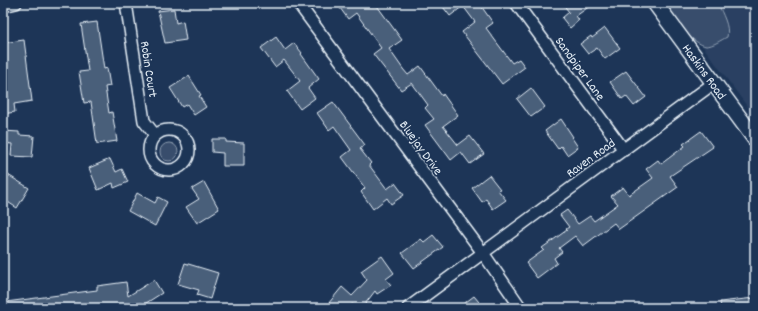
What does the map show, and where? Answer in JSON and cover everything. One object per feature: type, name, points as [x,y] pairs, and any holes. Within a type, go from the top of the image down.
[{"type":"main road","name":"Haskins Road","points":[[655,3],[755,139]]},
{"type":"street","points":[[3,6],[16,3]]},
{"type":"street","name":"Robin Court","points":[[126,3],[144,121],[155,135]]},
{"type":"street","name":"Bluejay Drive","points":[[298,3],[483,253],[521,308]]},
{"type":"street","name":"Sandpiper Lane","points":[[516,3],[624,150]]},
{"type":"street","name":"Raven Road","points":[[408,308],[714,83]]},
{"type":"shaded area","points":[[670,3],[718,3],[727,24],[727,37],[709,46],[701,44],[685,32],[672,17],[669,10]]},
{"type":"shaded area","points":[[671,3],[755,3],[755,117]]},
{"type":"shaded area","points":[[165,143],[173,143],[178,148],[176,159],[173,161],[165,161],[160,156],[160,148]]},
{"type":"building","points":[[347,3],[375,3],[402,40],[389,49],[403,69],[408,75],[420,66],[458,115],[443,126],[458,145],[470,136],[484,154],[470,164],[461,152],[451,160],[425,125],[434,119],[425,108],[428,105],[412,83],[401,90],[373,54],[381,48],[356,13],[348,19],[340,8]]},
{"type":"building","points":[[440,3],[479,3],[493,23],[486,28],[512,63],[519,59],[525,67],[502,84],[462,32],[475,22],[463,6],[450,16]]},
{"type":"building","points":[[562,3],[594,3],[576,16],[579,20],[570,28],[562,18],[569,12]]},
{"type":"building","points":[[174,9],[176,23],[183,21],[186,40],[165,43],[158,11]]},
{"type":"building","points":[[97,22],[104,69],[107,68],[110,86],[105,87],[109,113],[112,112],[117,141],[97,144],[91,102],[84,103],[79,72],[88,71],[81,24]]},
{"type":"building","points":[[605,28],[620,48],[605,59],[597,48],[588,54],[580,44],[591,36],[592,38]]},
{"type":"building","points":[[276,37],[285,50],[294,43],[319,79],[308,88],[315,98],[300,109],[287,91],[300,81],[284,60],[275,67],[261,48]]},
{"type":"building","points":[[24,40],[32,101],[14,104],[15,112],[3,114],[3,98],[8,98],[3,71],[3,56],[5,55],[3,43]]},
{"type":"building","points":[[626,71],[646,97],[634,106],[626,96],[622,99],[610,82]]},
{"type":"building","points":[[189,76],[201,95],[199,96],[206,107],[194,115],[187,104],[182,107],[170,88]]},
{"type":"building","points":[[531,88],[545,107],[531,117],[517,99]]},
{"type":"building","points":[[333,102],[365,145],[360,149],[371,163],[369,165],[387,189],[395,183],[404,195],[391,204],[387,198],[373,209],[361,192],[365,188],[342,157],[351,150],[334,126],[329,130],[317,113]]},
{"type":"building","points":[[561,119],[578,147],[567,155],[561,146],[558,149],[545,131]]},
{"type":"building","points":[[4,131],[19,132],[19,135],[34,136],[32,157],[11,156],[12,144],[3,143]]},
{"type":"building","points":[[701,131],[713,147],[670,176],[678,187],[619,229],[614,223],[583,246],[575,236],[559,248],[562,252],[554,258],[557,263],[537,278],[526,263],[544,250],[542,248],[567,230],[566,229],[569,227],[560,215],[567,210],[578,224],[590,216],[594,221],[618,204],[611,196],[623,187],[629,195],[653,178],[646,169],[658,160],[661,164],[685,146],[683,144]]},
{"type":"building","points":[[212,139],[226,139],[226,142],[244,143],[244,166],[223,166],[223,153],[212,152]]},
{"type":"building","points":[[110,159],[116,172],[122,169],[128,182],[114,188],[113,183],[98,190],[89,168]]},
{"type":"building","points":[[8,175],[29,188],[17,208],[3,199],[3,184]]},
{"type":"building","points":[[489,175],[500,189],[498,190],[506,200],[493,209],[486,199],[482,202],[472,188]]},
{"type":"building","points":[[204,182],[219,209],[197,223],[186,207],[199,199],[192,189]]},
{"type":"building","points":[[137,193],[155,203],[158,197],[167,202],[155,226],[128,211]]},
{"type":"building","points":[[433,235],[443,247],[414,268],[402,253],[421,239],[424,242]]},
{"type":"building","points":[[382,256],[394,273],[386,279],[391,285],[377,294],[375,291],[362,308],[358,308],[352,304],[349,308],[333,308],[328,304],[342,287],[352,296],[367,280],[361,271]]},
{"type":"building","points":[[185,263],[218,273],[210,299],[197,295],[199,290],[178,284]]},
{"type":"building","points":[[154,280],[162,293],[143,305],[142,303],[106,308],[6,308],[6,302],[97,290],[97,286],[126,282],[128,296]]},
{"type":"building","points":[[474,296],[484,308],[458,308]]},
{"type":"building","points":[[754,298],[755,308],[721,308],[720,302]]}]
